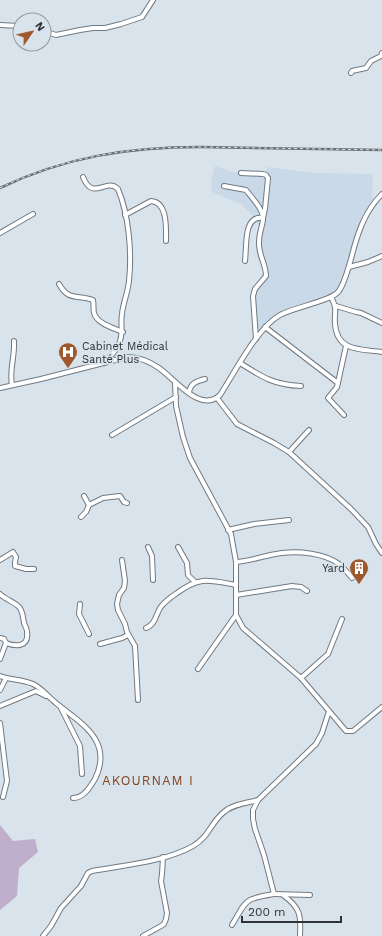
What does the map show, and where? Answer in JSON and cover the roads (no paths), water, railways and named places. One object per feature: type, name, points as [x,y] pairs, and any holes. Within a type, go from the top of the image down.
[{"type":"street","points":[[52,35],[56,36],[86,28],[105,28],[142,17],[153,0]]},
{"type":"street","points":[[0,25],[12,26]]},
{"type":"street","points":[[351,73],[352,71],[366,68],[371,61],[379,58],[382,53]]},
{"type":"street","points":[[242,173],[266,175],[268,178],[265,209],[259,242],[261,255],[266,269],[266,276],[255,289],[253,296],[256,339]]},
{"type":"street","points":[[83,176],[86,185],[90,187],[99,189],[110,185],[114,186],[119,191],[129,239],[129,281],[122,316],[123,332],[119,345],[103,363]]},
{"type":"street","points":[[224,186],[246,190],[260,209],[263,218]]},
{"type":"street","points":[[0,388],[127,357],[137,358],[157,367],[181,388],[206,401],[217,398],[256,339],[271,321],[285,312],[331,297],[340,290],[349,267],[362,223],[374,203],[382,194]]},
{"type":"street","points":[[125,215],[150,201],[155,202],[164,213],[166,220],[166,241]]},
{"type":"street","points":[[0,232],[33,214]]},
{"type":"street","points":[[245,260],[248,226],[254,218],[263,218]]},
{"type":"street","points":[[349,267],[368,262],[382,256]]},
{"type":"street","points":[[59,284],[64,292],[69,295],[92,300],[96,318],[112,328],[123,332]]},
{"type":"street","points":[[331,297],[336,306],[335,324],[339,339],[346,346],[355,349],[382,352]]},
{"type":"street","points":[[336,306],[361,313],[382,323]]},
{"type":"street","points":[[265,328],[338,383]]},
{"type":"street","points":[[12,385],[10,372],[14,354],[14,341]]},
{"type":"street","points":[[344,415],[328,398],[337,387],[346,346]]},
{"type":"street","points":[[240,363],[269,381],[290,386],[301,386]]},
{"type":"street","points":[[189,393],[192,385],[196,381],[205,379]]},
{"type":"street","points":[[176,383],[176,406],[180,426],[193,466],[208,490],[233,542],[236,562],[236,615],[240,622],[249,634],[302,678],[345,730],[350,732],[382,707]]},
{"type":"street","points":[[112,435],[176,397]]},
{"type":"street","points":[[217,398],[237,424],[289,452],[351,509],[368,527],[382,553]]},
{"type":"street","points":[[289,452],[309,430]]},
{"type":"street","points":[[84,496],[89,505]]},
{"type":"street","points":[[81,517],[86,512],[89,505],[103,498],[120,496],[124,502],[127,503]]},
{"type":"street","points":[[228,530],[254,524],[289,520]]},
{"type":"street","points":[[148,547],[152,556],[153,580]]},
{"type":"street","points":[[178,547],[187,563],[188,575],[196,582]]},
{"type":"street","points":[[0,560],[13,552],[16,557],[14,562],[15,566],[26,569],[34,568]]},
{"type":"street","points":[[236,562],[248,561],[281,553],[313,555],[338,563],[352,578]]},
{"type":"street","points":[[122,560],[125,581],[124,588],[119,595],[117,604],[128,634],[135,646],[138,700]]},
{"type":"street","points":[[146,628],[153,623],[163,604],[181,590],[196,582],[207,580],[236,585]]},
{"type":"street","points":[[236,595],[292,586],[301,587],[307,590]]},
{"type":"street","points":[[0,638],[4,639],[6,643],[19,646],[24,643],[27,634],[23,616],[19,607],[1,596]]},
{"type":"street","points":[[80,604],[80,618],[89,634]]},
{"type":"street","points":[[198,668],[236,615]]},
{"type":"street","points":[[302,678],[328,654],[342,619]]},
{"type":"street","points":[[100,644],[124,638],[128,634]]},
{"type":"street","points":[[0,659],[6,643]]},
{"type":"street","points":[[0,676],[29,682],[38,687],[90,730],[98,744],[100,752],[99,766],[95,778],[87,790],[81,796],[73,798]]},
{"type":"street","points":[[0,690],[6,678]]},
{"type":"street","points":[[0,712],[0,706],[36,691],[38,687]]},
{"type":"street","points":[[36,691],[58,704],[80,746],[82,774]]},
{"type":"street","points":[[274,894],[253,819],[253,810],[258,800],[316,744],[322,733],[330,711]]},
{"type":"street","points":[[0,723],[7,781],[3,797]]},
{"type":"street","points":[[43,936],[62,908],[81,886],[88,873],[163,857],[193,846],[204,838],[217,819],[228,809],[258,800]]},
{"type":"street","points":[[143,936],[164,924],[166,919],[167,913],[161,881],[163,857]]},
{"type":"street","points":[[232,925],[243,906],[252,898],[274,894],[310,895]]},
{"type":"street","points":[[283,895],[293,902],[300,916],[300,936]]},
{"type":"railway","points":[[0,188],[24,177],[73,161],[148,149],[200,147],[382,150]]},
{"type":"place","name":"Cabinet Médical Santé Plus","points":[[68,369]]},
{"type":"place","name":"Yard","points":[[359,585]]},
{"type":"district","name":"AKOURNAM I","points":[[148,780]]}]
